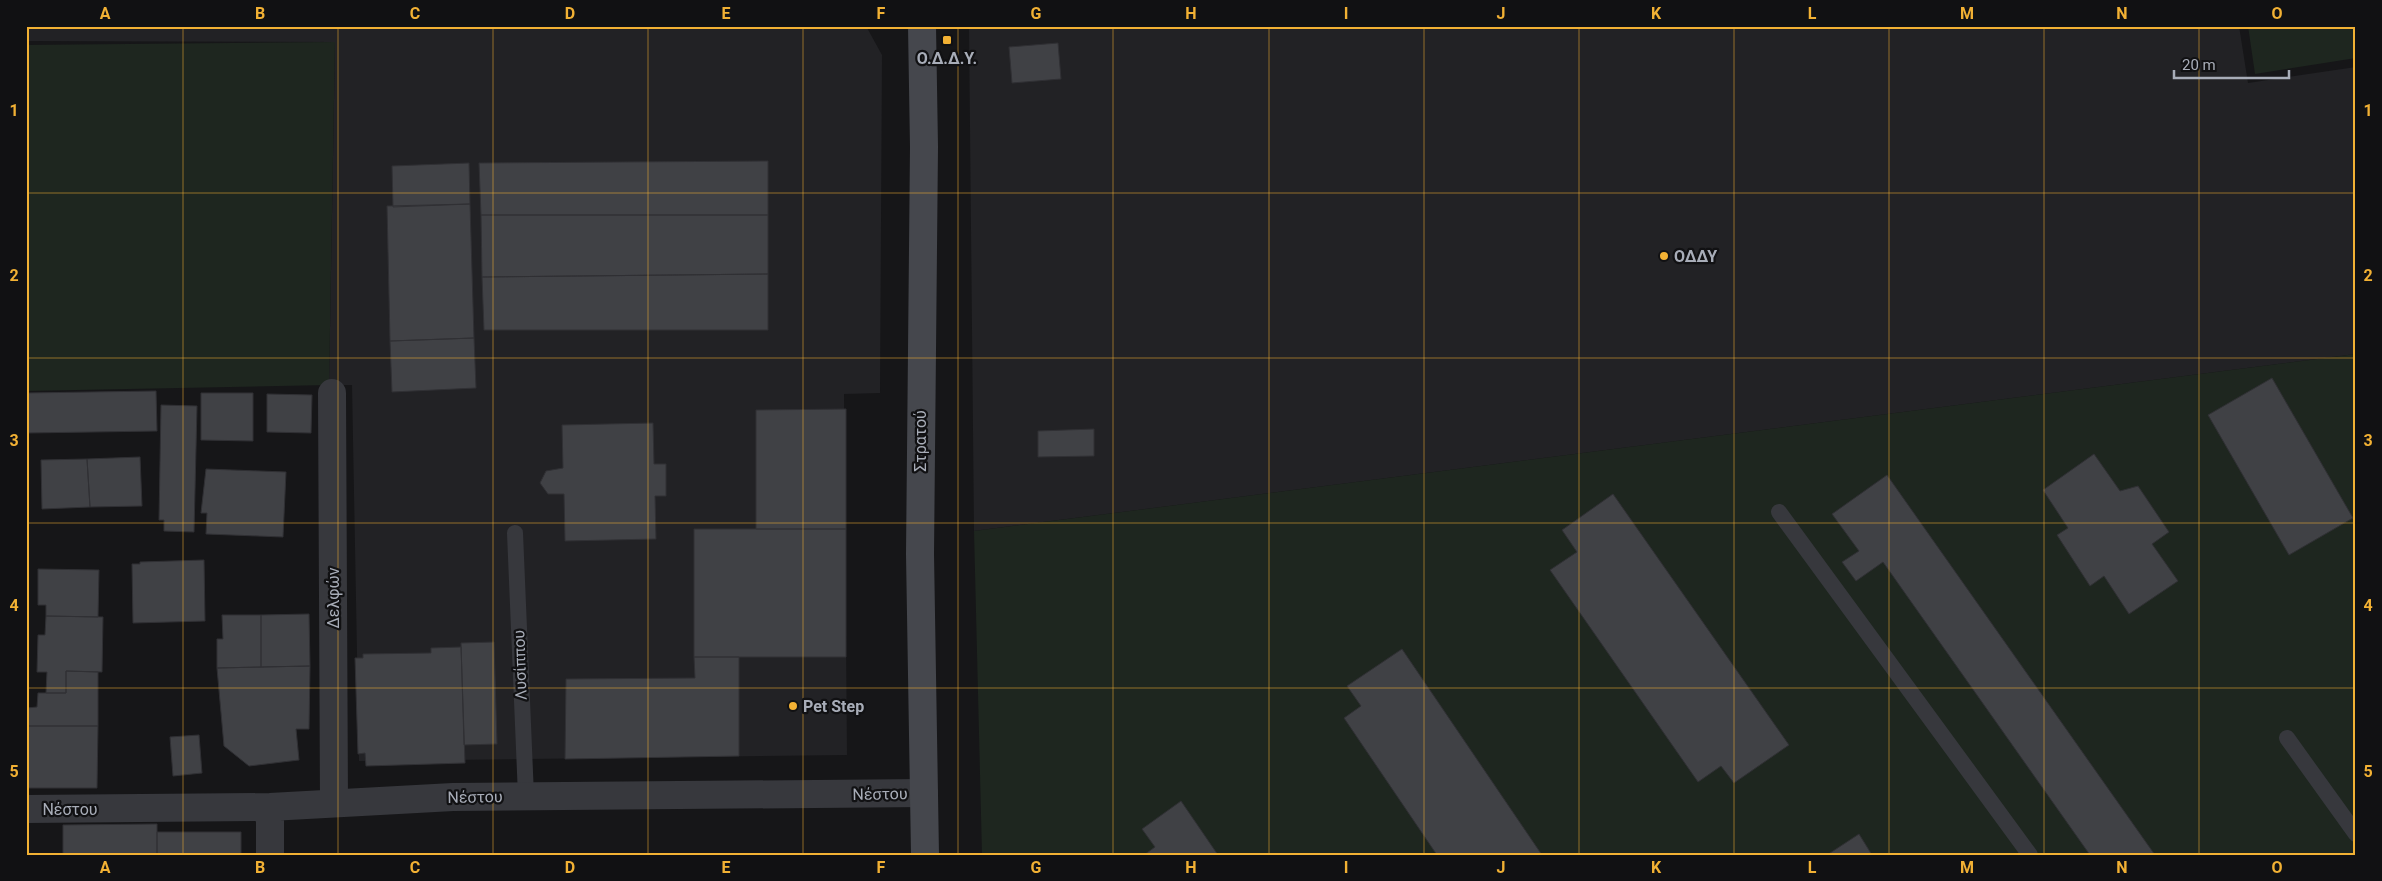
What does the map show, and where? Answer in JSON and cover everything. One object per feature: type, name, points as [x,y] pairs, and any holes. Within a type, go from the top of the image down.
[{"type":"main road","name":"Στρατού","points":[[922,26],[924,147],[920,554],[925,855]]},
{"type":"street","name":"Δελφών","points":[[332,393],[334,803]]},
{"type":"street","name":"Νέστου","points":[[26,809],[270,806],[526,796],[924,793]]},
{"type":"street","points":[[270,806],[270,855]]},
{"type":"lane","points":[[1779,512],[2030,855]]},
{"type":"lane","name":"Λυσίππου","points":[[515,534],[526,796]]},
{"type":"lane","points":[[2287,738],[2356,834]]},
{"type":"shaded area","points":[[26,26],[866,26],[882,55],[880,393],[844,394],[847,755],[359,761],[352,385],[329,385],[335,42],[26,41]]},
{"type":"shaded area","name":"ΟΔΔΥ","points":[[969,26],[2239,26],[2248,83],[2356,67],[2356,354],[974,531]]},
{"type":"shaded area","points":[[2248,26],[2356,26],[2356,58],[2255,74]]},
{"type":"shaded area","points":[[335,42],[329,385],[26,391],[26,45]]},
{"type":"shaded area","points":[[2356,354],[2356,855],[982,855],[974,531]]},
{"type":"building","points":[[1058,43],[1061,79],[1012,83],[1009,47]]},
{"type":"building","points":[[768,161],[768,215],[481,215],[479,163]]},
{"type":"building","points":[[469,163],[470,204],[393,207],[392,166]]},
{"type":"building","points":[[470,204],[474,338],[390,341],[387,206]]},
{"type":"building","points":[[481,215],[768,215],[768,274],[482,277]]},
{"type":"building","points":[[768,274],[768,330],[484,330],[482,277]]},
{"type":"building","points":[[474,338],[476,388],[392,392],[390,341]]},
{"type":"building","points":[[2272,378],[2353,518],[2289,555],[2208,415]]},
{"type":"building","points":[[156,391],[157,431],[26,433],[26,393]]},
{"type":"building","points":[[201,393],[253,393],[253,441],[201,440]]},
{"type":"building","points":[[267,394],[312,395],[311,433],[267,432]]},
{"type":"building","points":[[161,405],[197,406],[194,532],[164,531],[164,520],[159,520]]},
{"type":"building","points":[[846,409],[846,529],[756,529],[756,410]]},
{"type":"building","points":[[653,423],[654,464],[666,464],[666,496],[655,496],[656,539],[565,541],[564,494],[548,494],[540,483],[546,471],[563,468],[562,425]]},
{"type":"building","points":[[1094,429],[1094,456],[1038,457],[1038,431]]},
{"type":"building","points":[[2094,454],[2120,491],[2138,486],[2169,532],[2152,544],[2178,581],[2129,614],[2104,576],[2090,586],[2057,535],[2068,528],[2043,490]]},
{"type":"building","points":[[140,457],[142,506],[90,507],[87,459]]},
{"type":"building","points":[[87,459],[90,507],[42,509],[41,460]]},
{"type":"building","points":[[206,469],[286,472],[283,537],[206,534],[207,513],[201,513]]},
{"type":"building","points":[[1887,475],[2155,855],[2090,855],[1883,562],[1856,581],[1842,562],[1859,551],[1832,514]]},
{"type":"building","points":[[1613,494],[1789,745],[1734,783],[1721,766],[1698,782],[1550,570],[1577,552],[1562,530]]},
{"type":"building","points":[[694,529],[846,529],[846,657],[694,657]]},
{"type":"building","points":[[204,560],[205,621],[133,623],[132,564],[140,564],[140,562]]},
{"type":"building","points":[[38,569],[99,570],[98,617],[46,616],[46,605],[38,605]]},
{"type":"building","points":[[309,614],[310,666],[261,667],[261,615]]},
{"type":"building","points":[[222,615],[261,615],[261,667],[217,668],[217,639],[223,639]]},
{"type":"building","points":[[46,616],[103,617],[102,672],[66,671],[66,693],[46,693],[47,672],[37,672],[38,635],[45,635]]},
{"type":"building","points":[[494,642],[497,744],[464,745],[461,643]]},
{"type":"building","points":[[461,647],[465,763],[366,766],[365,753],[358,754],[355,658],[363,658],[363,654],[431,653],[431,648]]},
{"type":"building","points":[[1402,649],[1542,855],[1437,855],[1344,718],[1361,706],[1347,686]]},
{"type":"building","points":[[694,657],[739,657],[739,756],[565,759],[566,679],[695,678]]},
{"type":"building","points":[[310,666],[309,729],[296,729],[299,760],[249,766],[224,746],[217,668]]},
{"type":"building","points":[[66,671],[98,672],[98,726],[27,726],[27,708],[37,707],[38,693],[66,693]]},
{"type":"building","points":[[27,726],[98,726],[97,788],[26,788]]},
{"type":"building","points":[[199,735],[202,773],[173,776],[170,737]]},
{"type":"building","points":[[1181,801],[1218,855],[1144,855],[1155,847],[1142,829]]},
{"type":"building","points":[[157,824],[157,855],[63,855],[63,825]]},
{"type":"building","points":[[157,832],[241,832],[241,855],[157,855]]},
{"type":"building","points":[[1859,834],[1872,855],[1827,855]]},
{"type":"place","name":"Ο.Δ.Δ.Υ.","points":[[947,40]]},
{"type":"place","name":"ΟΔΔΥ","points":[[1664,256]]},
{"type":"place","name":"Pet Step","points":[[793,706]]}]
